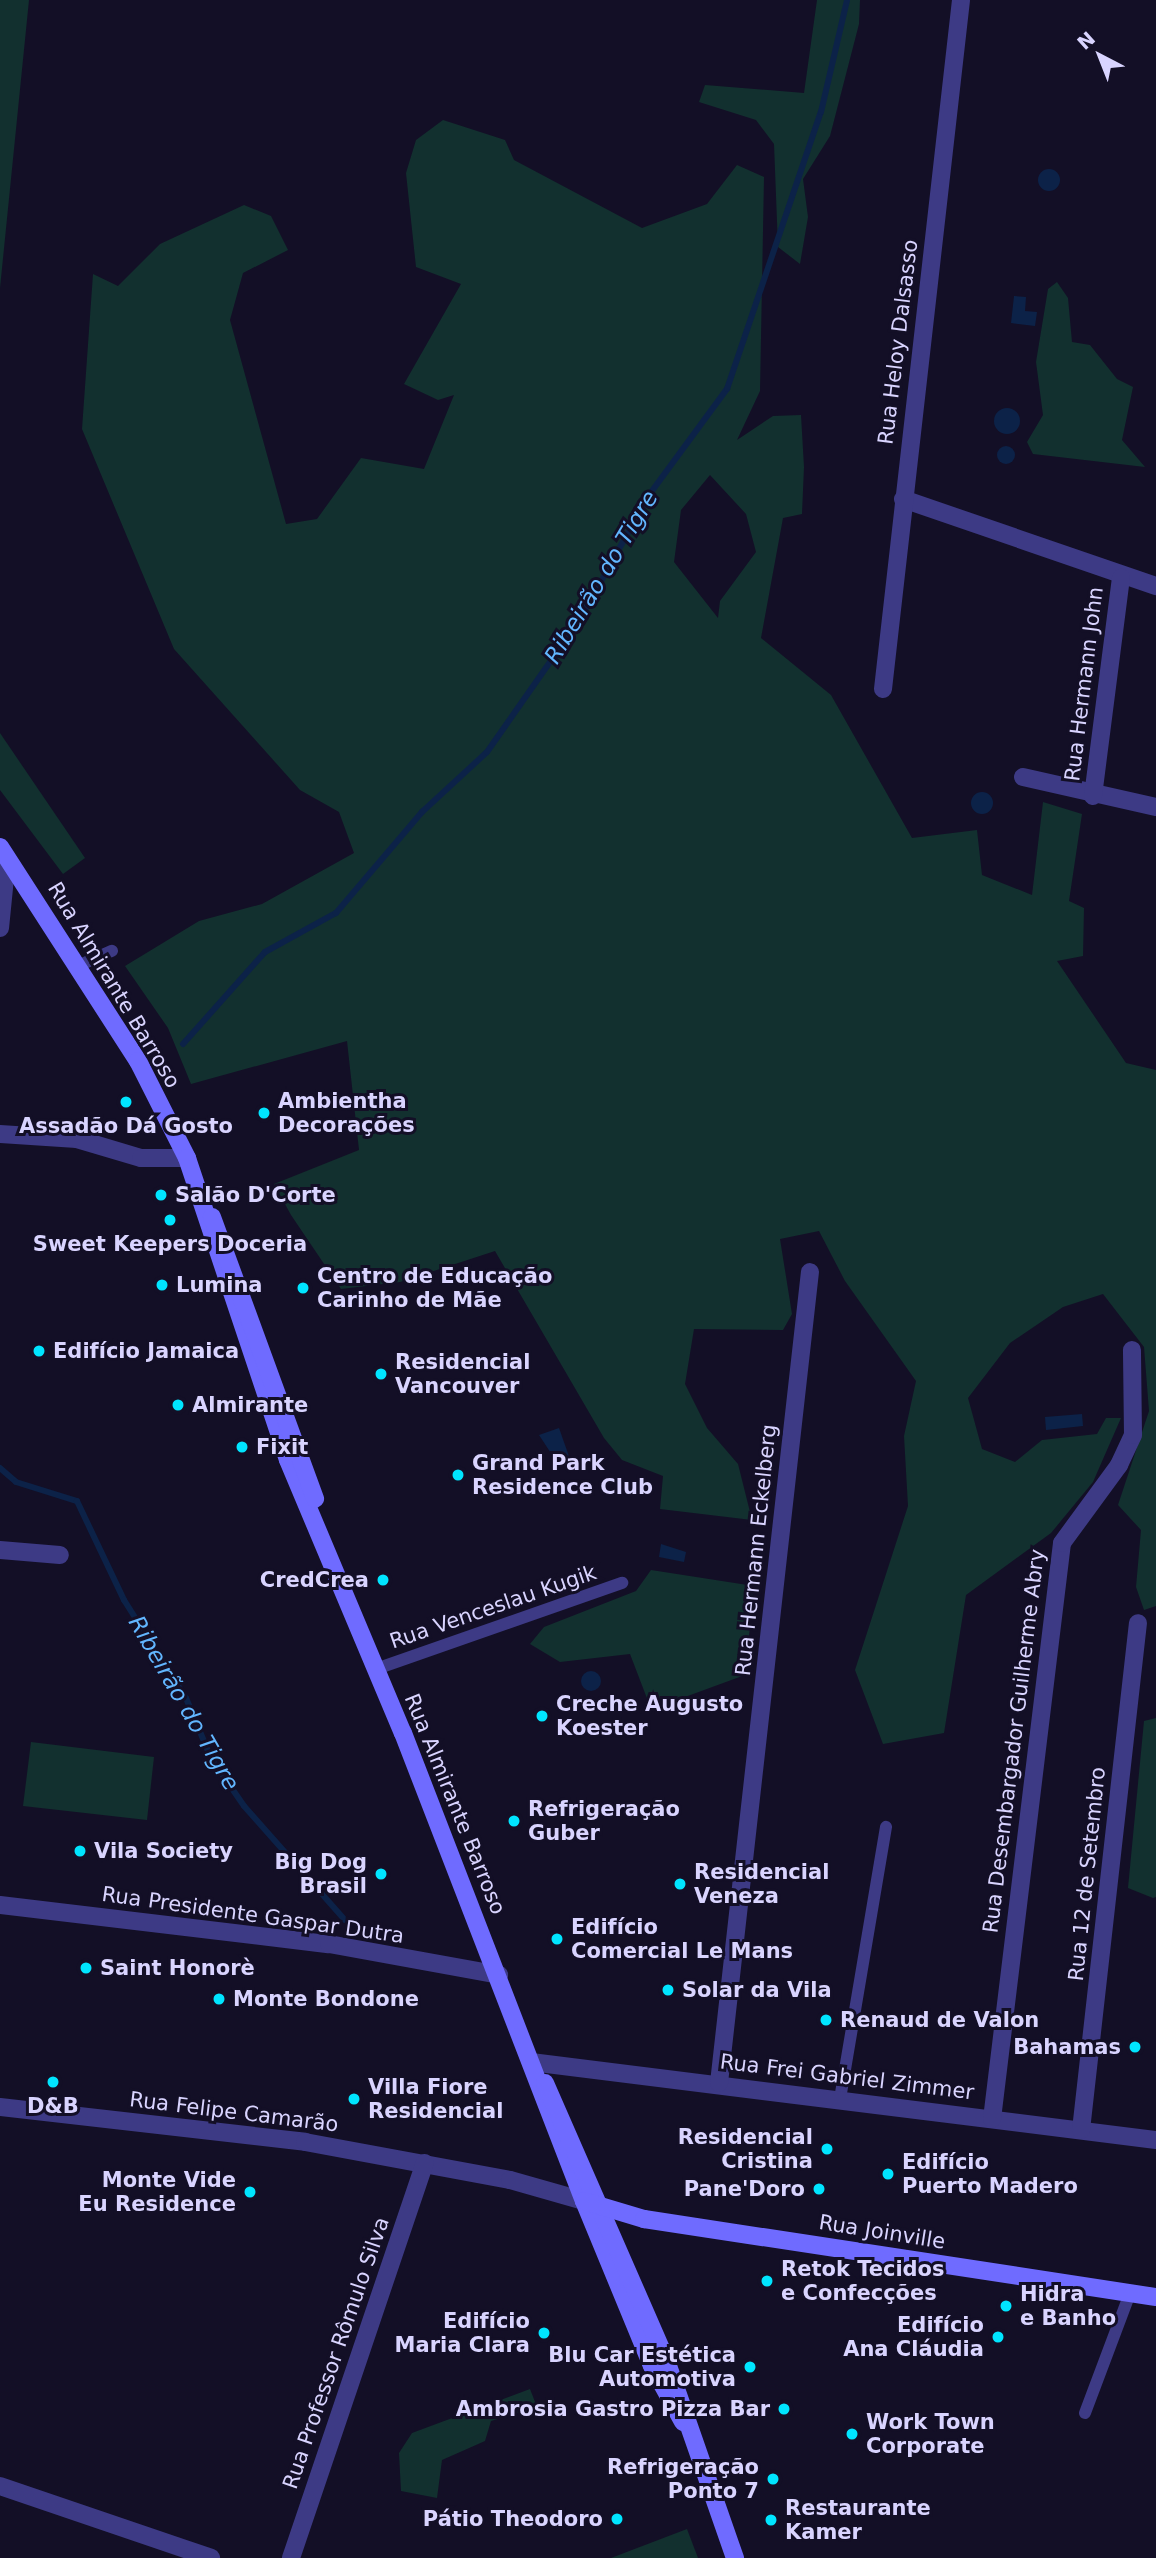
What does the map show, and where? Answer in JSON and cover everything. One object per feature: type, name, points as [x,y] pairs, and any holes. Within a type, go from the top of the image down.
[{"type":"main road","name":"Rua Almirante Barroso","points":[[4,852],[80,965],[187,1158],[281,1439],[499,1975],[584,2201],[652,2366],[683,2422]]},
{"type":"main road","name":"Rua Almirante Barroso","points":[[531,2062],[559,2105],[666,2360],[683,2422],[734,2558]]},
{"type":"main road","name":"Rua Joinville","points":[[584,2201],[644,2219],[1156,2297]]},
{"type":"street","name":"Rua Heloy Dalsasso","points":[[883,689],[961,0]]},
{"type":"street","points":[[903,499],[1121,578],[1156,586]]},
{"type":"street","name":"Rua Hermann John","points":[[1093,796],[1121,578]]},
{"type":"street","points":[[1023,777],[1093,796],[1156,807]]},
{"type":"street","points":[[0,928],[4,852]]},
{"type":"street","points":[[0,1134],[77,1139],[141,1158],[187,1158]]},
{"type":"street","name":"Rua Hermann Eckelberg","points":[[719,2083],[810,1272]]},
{"type":"street","name":"Rua Desembargador Guilherme Abry","points":[[992,2119],[1062,1543],[1119,1465],[1133,1435],[1132,1350]]},
{"type":"street","points":[[0,1549],[60,1555]]},
{"type":"street","name":"Rua 12 de Setembro","points":[[1081,2130],[1138,1623]]},
{"type":"street","name":"Rua Presidente Gaspar Dutra","points":[[0,1905],[329,1944],[499,1975]]},
{"type":"street","name":"Rua Frei Gabriel Zimmer","points":[[531,2062],[719,2083],[1156,2140]]},
{"type":"street","name":"Rua Felipe Camarão","points":[[0,2107],[305,2142],[425,2163],[584,2201]]},
{"type":"street","name":"Rua Professor Rômulo Silva","points":[[291,2558],[425,2163]]},
{"type":"street","points":[[0,2486],[211,2558]]},
{"type":"lane","points":[[80,965],[112,950]]},
{"type":"lane","name":"Rua Venceslau Kugik","points":[[376,1669],[622,1583]]},
{"type":"lane","points":[[839,2099],[886,1827]]},
{"type":"lane","points":[[1085,2413],[1130,2293]]},
{"type":"green space","points":[[0,0],[29,0],[0,288]]},
{"type":"green space","points":[[817,0],[860,0],[859,24],[830,136],[803,179],[808,217],[800,264],[778,247],[774,144],[756,120],[699,102],[705,85],[804,93]]},
{"type":"green space","points":[[443,120],[505,140],[514,160],[642,228],[707,204],[737,165],[764,177],[760,391],[737,440],[773,416],[801,415],[804,467],[802,514],[783,518],[761,638],[831,695],[912,838],[977,830],[982,875],[1032,895],[1043,802],[1082,814],[1069,901],[1084,908],[1083,956],[1057,961],[1126,1063],[1156,1070],[1156,1606],[1144,1610],[1136,1587],[1141,1530],[1118,1505],[1149,1411],[1144,1347],[1103,1294],[1063,1307],[1010,1343],[968,1398],[982,1449],[1015,1462],[1042,1440],[1097,1434],[1106,1418],[1121,1418],[1093,1482],[1051,1533],[966,1595],[944,1733],[883,1744],[855,1670],[908,1506],[904,1436],[916,1381],[845,1281],[819,1231],[780,1239],[792,1314],[783,1330],[694,1329],[685,1384],[707,1428],[738,1464],[752,1520],[660,1509],[663,1476],[622,1460],[604,1438],[495,1251],[400,1282],[341,1289],[291,1215],[274,1184],[359,1150],[347,1041],[191,1084],[168,1028],[125,966],[199,921],[262,904],[354,853],[339,812],[300,790],[174,649],[82,429],[93,274],[118,286],[160,244],[244,205],[271,216],[288,250],[243,273],[230,320],[286,524],[317,519],[361,458],[424,469],[454,395],[438,400],[404,384],[461,284],[416,267],[406,173],[416,140]],"holes":[[[710,475],[746,514],[756,552],[720,601],[718,618],[674,562],[681,510]]]},
{"type":"green space","points":[[1057,282],[1068,298],[1072,342],[1090,345],[1117,379],[1133,387],[1122,440],[1145,467],[1033,454],[1027,442],[1043,415],[1036,362],[1048,289]]},
{"type":"green space","points":[[0,733],[85,858],[63,874],[0,790]]},
{"type":"green space","points":[[651,1570],[754,1586],[745,1675],[685,1697],[648,1701],[630,1654],[560,1662],[530,1644],[544,1627],[636,1591]]},
{"type":"green space","points":[[1156,1718],[1156,1897],[1153,1898],[1128,1888],[1144,1721]]},
{"type":"green space","points":[[31,1742],[154,1757],[147,1820],[23,1806]]},
{"type":"green space","points":[[530,2389],[537,2407],[491,2421],[485,2441],[442,2460],[437,2498],[401,2491],[399,2453],[412,2433]]},
{"type":"green space","points":[[687,2529],[698,2558],[611,2558]]},
{"type":"water","points":[[1049,169],[1057,172],[1060,180],[1057,188],[1049,191],[1041,188],[1038,180],[1041,172]]},
{"type":"water","points":[[1014,296],[1026,297],[1025,311],[1037,312],[1035,326],[1011,323]]},
{"type":"water","points":[[1007,408],[1016,412],[1020,421],[1016,430],[1007,434],[998,430],[994,421],[998,412]]},
{"type":"water","points":[[1006,446],[1012,449],[1015,455],[1012,461],[1006,464],[1000,461],[997,455],[1000,449]]},
{"type":"water","points":[[982,792],[992,799],[993,803],[986,813],[982,814],[972,807],[971,803],[978,793]]},
{"type":"water","points":[[1082,1414],[1083,1426],[1046,1430],[1045,1417]]},
{"type":"water","points":[[559,1428],[571,1462],[560,1467],[539,1435]]},
{"type":"water","points":[[661,1544],[686,1552],[684,1562],[659,1557]]},
{"type":"water","points":[[587,1671],[595,1671],[601,1681],[595,1691],[587,1691],[581,1685],[581,1677]]},
{"type":"waterway","name":"Ribeirão do Tigre","points":[[183,1044],[265,952],[336,913],[422,812],[487,752],[580,619],[649,495],[727,389],[821,112],[847,0]]},
{"type":"waterway","name":"Ribeirão do Tigre","points":[[0,1468],[16,1482],[77,1501],[124,1600],[186,1698],[211,1758],[244,1806],[345,1920]]},
{"type":"place","name":"Assadão Dá Gosto","points":[[126,1102]]},
{"type":"place","name":"Ambientha Decorações","points":[[264,1113]]},
{"type":"place","name":"Salão D'Corte","points":[[161,1195]]},
{"type":"place","name":"Sweet Keepers Doceria","points":[[170,1220]]},
{"type":"place","name":"Lumina","points":[[162,1285]]},
{"type":"place","name":"Centro de Educação Carinho de Mãe","points":[[303,1288]]},
{"type":"place","name":"Edifício Jamaica","points":[[39,1351]]},
{"type":"place","name":"Residencial Vancouver","points":[[381,1374]]},
{"type":"place","name":"Almirante","points":[[178,1405]]},
{"type":"place","name":"Fixit","points":[[242,1447]]},
{"type":"place","name":"Grand Park Residence Club","points":[[458,1475]]},
{"type":"place","name":"CredCrea","points":[[383,1580]]},
{"type":"place","name":"Creche Augusto Koester","points":[[542,1716]]},
{"type":"place","name":"Refrigeração Guber","points":[[514,1821]]},
{"type":"place","name":"Vila Society","points":[[80,1851]]},
{"type":"place","name":"Big Dog Brasil","points":[[381,1874]]},
{"type":"place","name":"Residencial Veneza","points":[[680,1884]]},
{"type":"place","name":"Edifício Comercial Le Mans","points":[[557,1939]]},
{"type":"place","name":"Saint Honorè","points":[[86,1968]]},
{"type":"place","name":"Solar da Vila","points":[[668,1990]]},
{"type":"place","name":"Monte Bondone","points":[[219,1999]]},
{"type":"place","name":"Renaud de Valon","points":[[826,2020]]},
{"type":"place","name":"Bahamas","points":[[1135,2047]]},
{"type":"place","name":"D&B","points":[[53,2082]]},
{"type":"place","name":"Villa Fiore Residencial","points":[[354,2099]]},
{"type":"place","name":"Residencial Cristina","points":[[827,2149]]},
{"type":"place","name":"Edifício Puerto Madero","points":[[888,2174]]},
{"type":"place","name":"Pane'Doro","points":[[819,2189]]},
{"type":"place","name":"Monte Vide Eu Residence","points":[[250,2192]]},
{"type":"place","name":"Retok Tecidos e Confecções","points":[[767,2281]]},
{"type":"place","name":"Hidra e Banho","points":[[1006,2306]]},
{"type":"place","name":"Edifício Maria Clara","points":[[544,2333]]},
{"type":"place","name":"Edifício Ana Cláudia","points":[[998,2337]]},
{"type":"place","name":"Blu Car Estética Automotiva","points":[[750,2367]]},
{"type":"place","name":"Ambrosia Gastro Pizza Bar","points":[[784,2409]]},
{"type":"place","name":"Work Town Corporate","points":[[852,2434]]},
{"type":"place","name":"Refrigeração Ponto 7","points":[[773,2479]]},
{"type":"place","name":"Pátio Theodoro","points":[[617,2519]]},
{"type":"place","name":"Restaurante Kamer","points":[[771,2520]]}]
